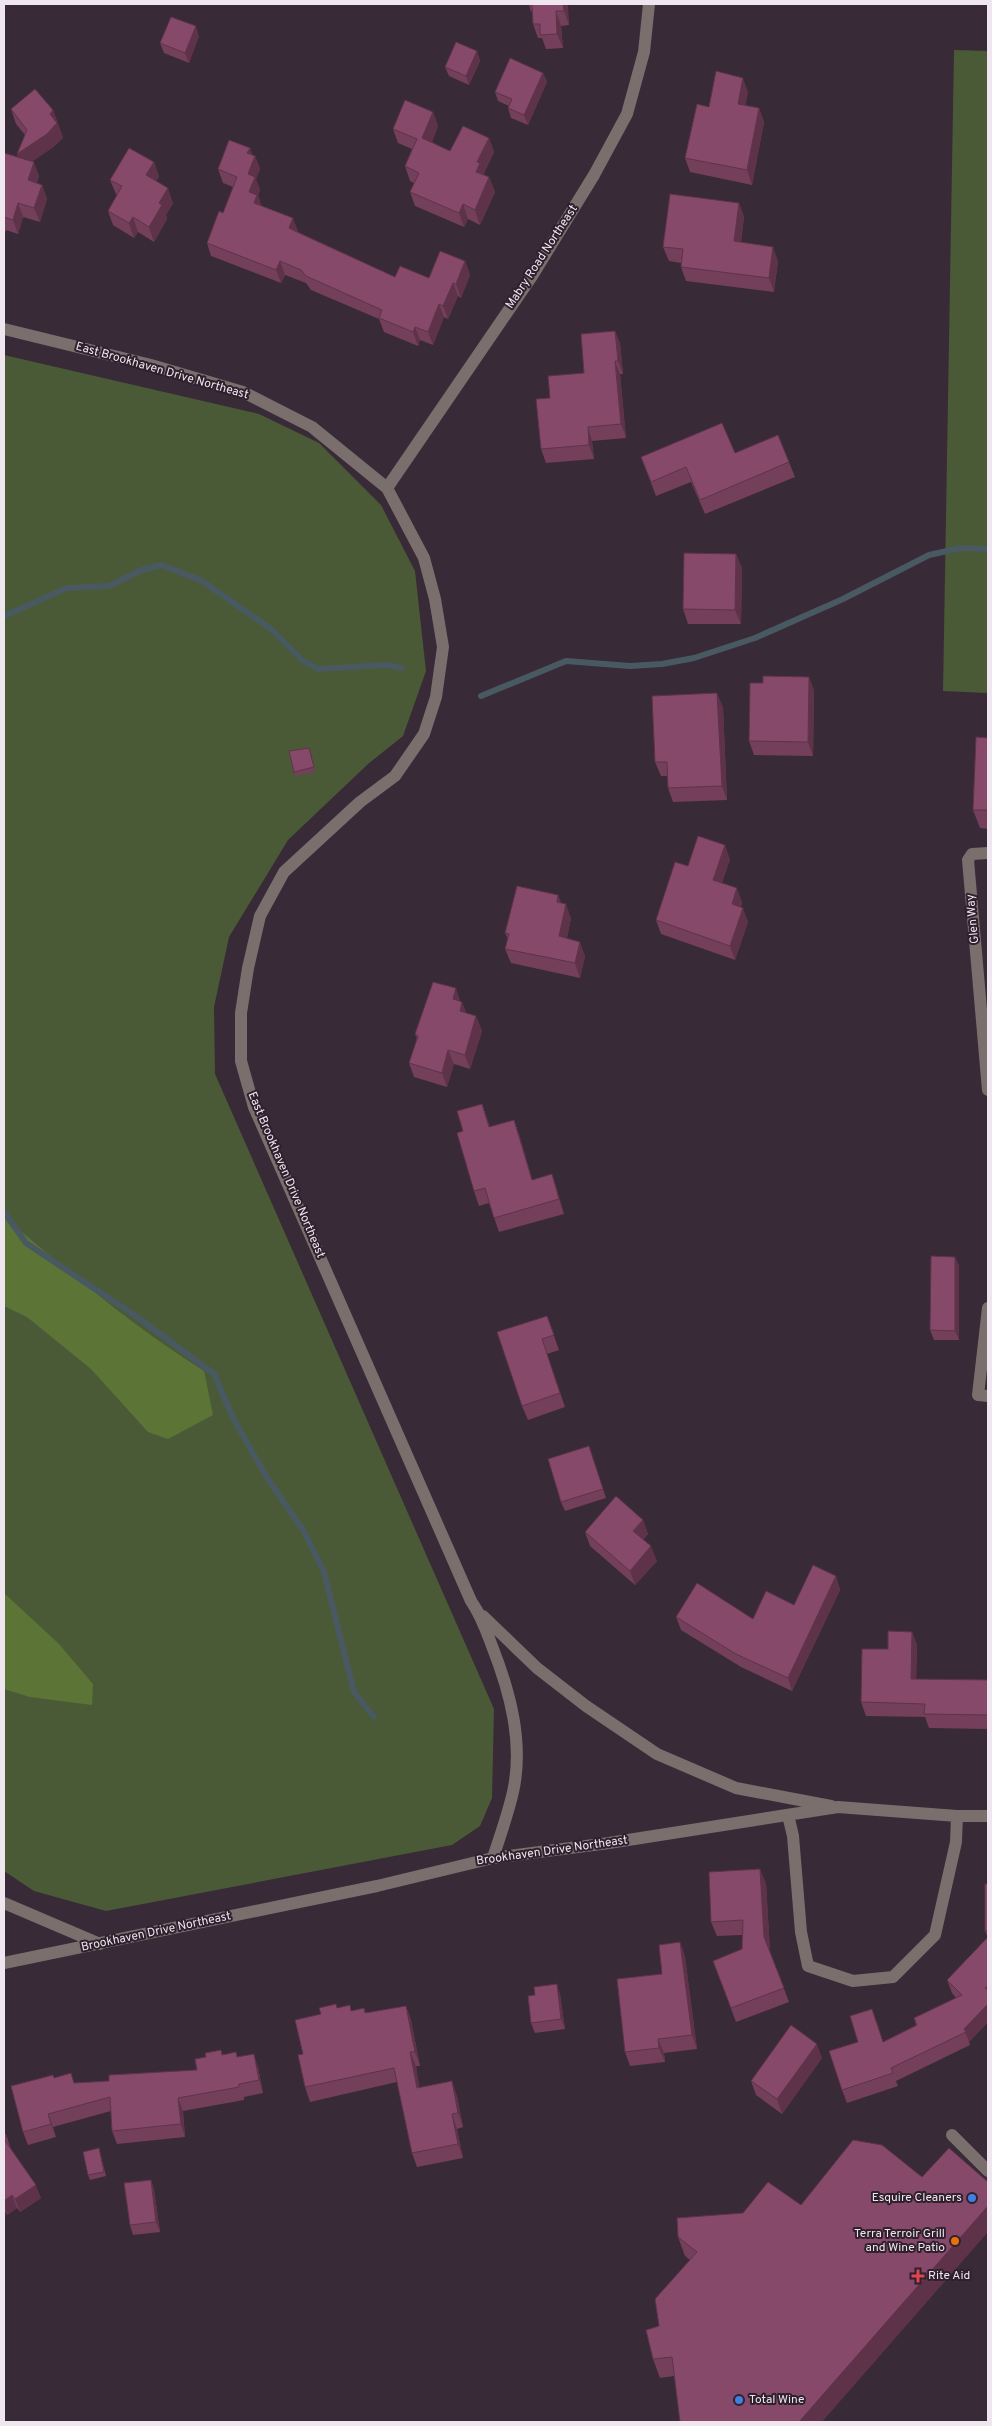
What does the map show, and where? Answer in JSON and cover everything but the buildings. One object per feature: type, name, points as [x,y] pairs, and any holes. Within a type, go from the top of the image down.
[{"type":"street","name":"Mabry Road Northeast","points":[[387,488],[532,276],[594,175],[627,114],[644,52],[649,4]]},
{"type":"street","name":"East Brookhaven Drive Northeast","points":[[4,329],[142,363],[243,392],[312,426],[387,488],[424,558],[435,599],[443,647],[436,697],[424,734],[395,776],[360,802],[284,872],[260,916],[248,968],[240,1013],[241,1061],[258,1116],[471,1601],[479,1613],[504,1677],[513,1710],[516,1740],[513,1791],[493,1858]]},
{"type":"street","name":"Glen Way","points":[[988,853],[972,854],[968,860],[988,1090]]},
{"type":"street","points":[[988,1308],[978,1396],[988,1396]]},
{"type":"street","name":"East Brookhaven Drive Northeast","points":[[479,1613],[537,1668],[586,1706],[657,1754],[736,1788],[838,1807]]},
{"type":"street","name":"Brookhaven Drive Northeast","points":[[4,1963],[377,1886],[493,1858],[608,1843],[838,1807],[957,1816],[988,1816]]},
{"type":"street","points":[[788,1815],[792,1836],[801,1932],[808,1966],[853,1981],[893,1977],[935,1935],[956,1842],[957,1816]]},
{"type":"street","points":[[4,1903],[100,1944]]},
{"type":"street","points":[[952,2135],[988,2171]]},
{"type":"green space","points":[[954,50],[988,51],[988,693],[943,691]]},
{"type":"green space","points":[[4,355],[259,414],[319,443],[381,505],[415,571],[426,671],[403,736],[368,764],[288,840],[229,937],[214,1007],[215,1074],[494,1709],[492,1798],[480,1826],[452,1845],[106,1911],[34,1891],[4,1871]]},
{"type":"green space","points":[[4,1206],[11,1223],[58,1262],[153,1337],[204,1371],[213,1415],[168,1439],[148,1432],[91,1369],[27,1317],[4,1306]]},
{"type":"green space","points":[[4,1593],[59,1644],[93,1684],[92,1705],[30,1697],[4,1689]]},
{"type":"waterway","points":[[481,696],[566,661],[630,666],[662,664],[694,658],[755,638],[843,599],[929,555],[961,548],[988,549]]},
{"type":"waterway","points":[[4,616],[67,588],[109,586],[142,570],[162,565],[202,581],[271,629],[302,660],[318,669],[387,665],[402,668]]},
{"type":"waterway","points":[[4,1212],[26,1243],[137,1317],[214,1374],[233,1418],[266,1476],[303,1530],[324,1572],[354,1692],[374,1717]]},
{"type":"place","name":"Esquire Cleaners","points":[[972,2198]]},
{"type":"place","name":"Terra Terroir Grill and Wine Patio","points":[[955,2241]]},
{"type":"place","name":"Rite Aid","points":[[918,2276]]},
{"type":"place","name":"Total Wine","points":[[739,2400]]}]
